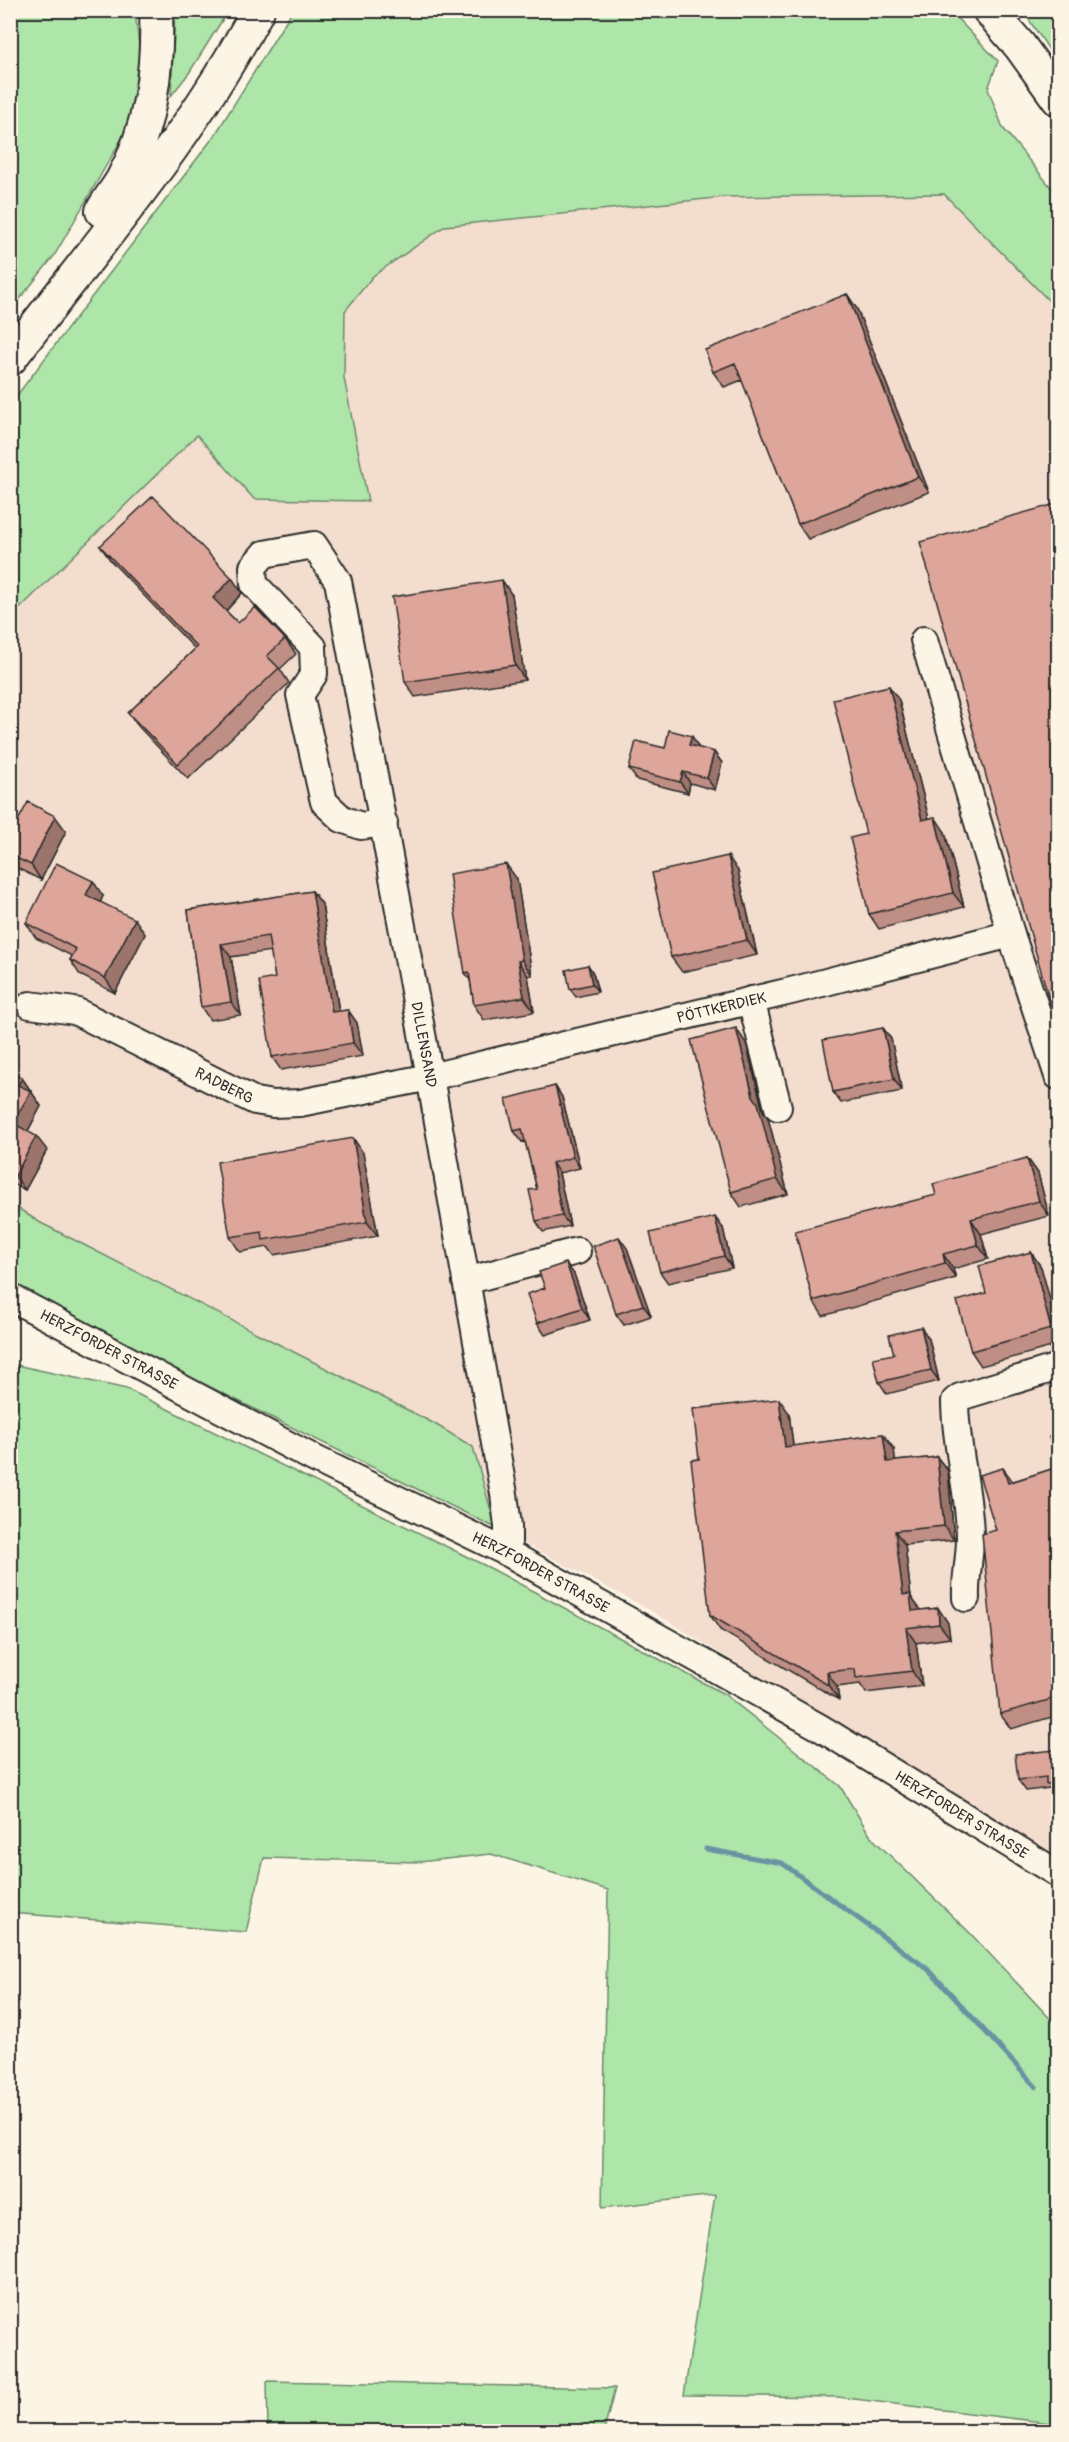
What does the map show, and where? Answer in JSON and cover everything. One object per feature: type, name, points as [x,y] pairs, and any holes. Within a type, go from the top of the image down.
[{"type":"main road","points":[[45,314],[103,208],[122,179],[139,142],[151,101],[157,49],[156,10]]},
{"type":"main road","points":[[989,10],[1020,46],[1059,99]]},
{"type":"main road","points":[[10,359],[154,171],[206,97],[258,12]]},
{"type":"street","name":"DILLENSAND","points":[[384,823],[361,826],[342,819],[324,802],[300,695],[314,674],[313,647],[254,584],[253,567],[264,554],[315,545],[338,581],[384,823],[504,1494],[508,1526],[508,1553]]},
{"type":"street","points":[[924,640],[1011,934],[1059,1076]]},
{"type":"street","name":"PÖTTKERDIEK","points":[[430,1077],[751,1000],[1011,934]]},
{"type":"street","points":[[751,1000],[778,1107]]},
{"type":"street","name":"RADBERG","points":[[30,1005],[75,1011],[255,1101],[273,1104],[300,1103],[430,1077]]},
{"type":"street","points":[[466,1281],[577,1251]]},
{"type":"street","name":"HERZFORDER STRASSE","points":[[10,1297],[313,1458],[508,1553],[819,1727],[1059,1874]]},
{"type":"street","points":[[966,1598],[965,1577],[970,1540],[955,1422],[955,1401],[960,1396],[1059,1367]]},
{"type":"shaded area","points":[[944,194],[1058,310],[1058,1860],[648,1609],[496,1528],[11,1203],[10,617],[197,435],[254,499],[367,501],[344,378],[345,311],[373,276],[445,226],[725,197]]},
{"type":"green space","points":[[11,11],[135,11],[142,72],[129,126],[54,256],[11,310]]},
{"type":"green space","points":[[175,11],[228,11],[189,73],[171,96]]},
{"type":"green space","points":[[292,11],[950,11],[998,61],[988,89],[1003,128],[1058,196],[1058,310],[944,194],[725,197],[445,226],[373,276],[345,311],[344,378],[368,501],[254,499],[197,435],[11,617],[11,403],[215,135]]},
{"type":"green space","points":[[1023,11],[1058,11],[1058,63]]},
{"type":"green space","points":[[10,1203],[39,1222],[433,1423],[473,1447],[496,1528],[11,1289]]},
{"type":"green space","points":[[11,1364],[127,1389],[492,1569],[724,1694],[840,1786],[871,1837],[969,1932],[1058,2027],[1058,2424],[838,2397],[684,2395],[715,2195],[602,2208],[608,1890],[491,1854],[419,1862],[264,1858],[246,1932],[11,1913]]},
{"type":"green space","points":[[267,2381],[615,2388],[604,2431],[268,2432]]},
{"type":"building","points":[[847,294],[918,477],[798,524],[735,363],[713,372],[705,350]]},
{"type":"building","points":[[153,496],[232,578],[213,598],[238,623],[255,607],[285,639],[267,656],[279,668],[178,764],[128,713],[197,647],[100,546]]},
{"type":"building","points":[[1059,503],[1059,1016],[1054,1017],[920,542]]},
{"type":"building","points":[[502,580],[515,665],[405,682],[392,597]]},
{"type":"building","points":[[889,686],[922,820],[935,817],[953,893],[869,914],[850,838],[866,834],[833,699]]},
{"type":"building","points":[[669,730],[692,736],[689,745],[714,752],[707,778],[683,772],[680,782],[629,769],[636,741],[665,748]]},
{"type":"building","points":[[28,802],[55,816],[31,865],[10,855],[10,836]]},
{"type":"building","points":[[728,856],[747,940],[671,957],[652,873]]},
{"type":"building","points":[[56,863],[93,881],[86,895],[135,919],[105,978],[70,960],[76,949],[26,923]]},
{"type":"building","points":[[506,864],[522,960],[518,961],[524,997],[474,1005],[469,972],[465,973],[449,874]]},
{"type":"building","points":[[312,891],[332,1012],[348,1010],[353,1043],[272,1057],[259,981],[275,978],[268,936],[221,944],[231,1002],[201,1007],[188,910]]},
{"type":"building","points":[[588,965],[592,984],[570,989],[566,970]]},
{"type":"building","points":[[736,1028],[777,1179],[731,1192],[691,1040]]},
{"type":"building","points":[[883,1028],[894,1079],[833,1092],[823,1040]]},
{"type":"building","points":[[10,1071],[22,1078],[18,1085],[31,1091],[13,1123],[36,1136],[15,1176],[10,1173]]},
{"type":"building","points":[[555,1086],[573,1157],[552,1163],[562,1216],[536,1221],[529,1190],[537,1189],[522,1129],[514,1131],[506,1099]]},
{"type":"building","points":[[353,1138],[367,1222],[263,1240],[262,1232],[230,1237],[217,1162]]},
{"type":"building","points":[[1027,1158],[1039,1201],[971,1219],[978,1245],[943,1254],[945,1263],[813,1301],[795,1231],[936,1195],[933,1184]]},
{"type":"building","points":[[715,1217],[724,1256],[660,1272],[650,1233]]},
{"type":"building","points":[[619,1237],[643,1305],[616,1314],[593,1246]]},
{"type":"building","points":[[1031,1252],[1051,1329],[971,1351],[957,1301],[986,1293],[979,1266]]},
{"type":"building","points":[[566,1263],[582,1308],[537,1323],[527,1294],[545,1288],[539,1272]]},
{"type":"building","points":[[921,1327],[931,1370],[879,1382],[873,1358],[894,1354],[889,1335]]},
{"type":"building","points":[[779,1399],[785,1447],[883,1434],[887,1462],[937,1457],[944,1526],[895,1531],[903,1595],[910,1594],[912,1611],[938,1608],[939,1624],[906,1628],[912,1671],[856,1678],[855,1669],[827,1672],[828,1685],[710,1615],[691,1460],[699,1459],[693,1409]]},
{"type":"building","points":[[1059,1434],[1059,1468],[1049,1437]]},
{"type":"building","points":[[1058,1467],[1059,1697],[1000,1714],[982,1534],[996,1530],[979,1475],[1003,1468],[1008,1483]]},
{"type":"building","points":[[1055,1750],[1055,1755],[1059,1755],[1059,1783],[1046,1784],[1046,1777],[1018,1780],[1015,1754]]},
{"type":"waterway","points":[[706,1849],[782,1863],[929,1970],[1036,2087]]}]
